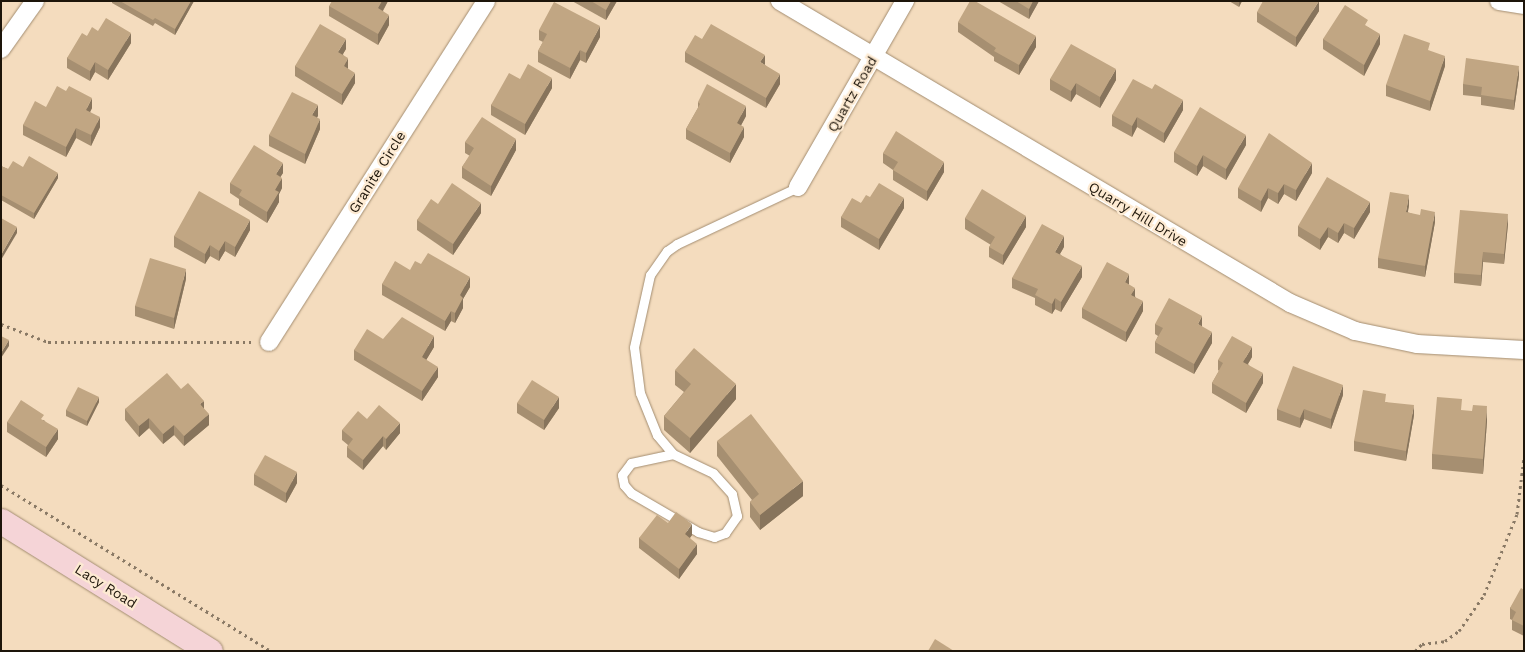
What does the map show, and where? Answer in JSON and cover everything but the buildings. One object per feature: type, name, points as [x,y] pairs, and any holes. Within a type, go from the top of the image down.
[{"type":"main road","name":"Lacy Road","points":[[1,521],[210,651]]},
{"type":"street","points":[[1,49],[35,1]]},
{"type":"street","name":"Granite Circle","points":[[269,342],[486,1]]},
{"type":"street","name":"Quarry Hill Drive","points":[[780,1],[1290,303],[1354,331],[1417,344],[1524,350]]},
{"type":"street","name":"Quartz Road","points":[[798,187],[906,1]]},
{"type":"street","points":[[1499,1],[1524,5]]},
{"type":"lane","points":[[673,454],[631,463],[622,475],[624,485],[631,493],[698,532],[714,537],[725,532],[737,516],[732,494],[713,473],[673,454],[652,425],[636,376],[634,347],[650,276],[668,251],[677,244],[798,187]]},
{"type":"path","points":[[1,324],[48,342],[269,342]]},
{"type":"path","points":[[1414,651],[1422,644],[1445,641],[1459,632],[1484,596],[1518,514],[1524,457]]},
{"type":"path","points":[[1,485],[271,651]]}]
